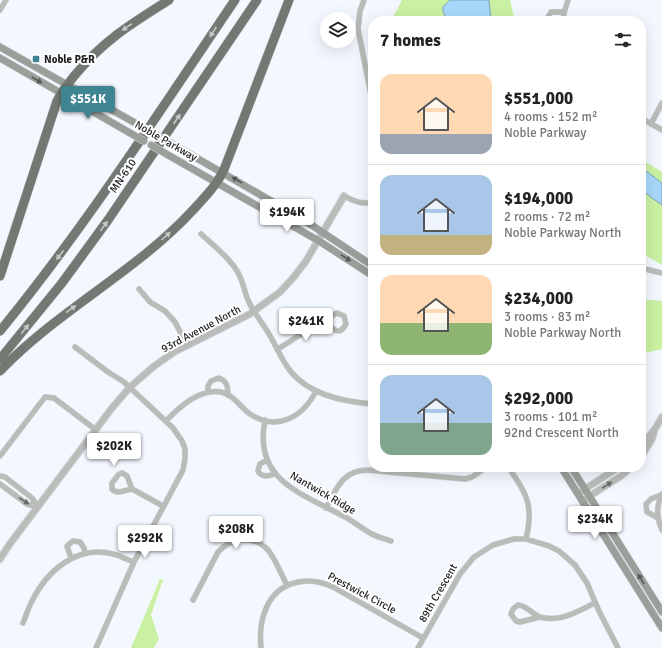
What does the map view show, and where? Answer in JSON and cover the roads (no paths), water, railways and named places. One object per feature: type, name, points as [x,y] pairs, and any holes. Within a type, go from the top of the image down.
[{"type":"highway","points":[[0,276],[60,94],[90,58],[110,39],[169,0]]},
{"type":"highway","name":"MN-610","points":[[0,331],[92,212],[235,0]]},
{"type":"highway","name":"MN-610","points":[[0,359],[62,283],[104,226],[257,0]]},
{"type":"highway","points":[[0,371],[43,331],[165,238],[189,214],[217,182],[223,172],[289,0]]},
{"type":"highway","points":[[237,135],[250,118],[295,0]]},
{"type":"highway","points":[[0,259],[33,156],[46,134]]},
{"type":"main road","name":"Noble Parkway","points":[[0,47],[223,172],[324,232],[368,263]]},
{"type":"main road","name":"Noble Parkway","points":[[0,58],[60,94],[319,241],[368,273]]},
{"type":"main road","points":[[564,472],[662,628]]},
{"type":"main road","points":[[574,472],[662,612]]},
{"type":"street","points":[[0,10],[6,0]]},
{"type":"street","points":[[364,0],[360,11],[358,29],[368,80]]},
{"type":"street","points":[[564,16],[568,0]]},
{"type":"street","points":[[549,16],[551,12],[564,12]]},
{"type":"street","points":[[651,124],[662,103]]},
{"type":"street","points":[[646,121],[662,130]]},
{"type":"street","name":"93rd Avenue North","points":[[0,559],[96,430],[130,388],[153,367],[174,352],[228,326],[254,311],[280,292],[306,261],[344,196],[358,202],[368,203]]},
{"type":"street","points":[[201,234],[233,265],[238,272],[248,300],[292,373],[303,383],[316,391],[350,401],[368,403]]},
{"type":"street","points":[[646,269],[662,273]]},
{"type":"street","points":[[139,289],[150,302],[165,312],[175,322],[187,345]]},
{"type":"street","points":[[278,349],[325,319]]},
{"type":"street","points":[[75,347],[130,388],[166,421],[182,441],[185,449],[184,466],[134,562],[96,648]]},
{"type":"street","points":[[208,392],[208,386],[211,381],[219,378],[227,384],[228,395]]},
{"type":"street","points":[[166,421],[181,407],[197,397],[208,392],[218,392],[237,400],[251,414],[265,420],[281,421],[297,415],[309,403],[316,391]]},
{"type":"street","points":[[0,456],[44,397],[54,398],[96,430]]},
{"type":"street","points":[[646,440],[662,417]]},
{"type":"street","name":"Nantwick Ridge","points":[[265,420],[263,442],[267,460],[275,474],[287,486],[343,516],[374,535],[391,541]]},
{"type":"street","points":[[646,449],[652,439],[655,429]]},
{"type":"street","points":[[267,460],[260,464],[258,471],[259,473],[265,476],[275,474]]},
{"type":"street","points":[[326,508],[342,480],[353,472],[368,470]]},
{"type":"street","points":[[389,472],[465,479],[472,477],[480,472]]},
{"type":"street","points":[[512,472],[528,501],[530,523],[526,539],[549,546],[568,557],[582,573],[595,603],[618,648]]},
{"type":"street","points":[[578,494],[611,472]]},
{"type":"street","points":[[582,501],[626,472]]},
{"type":"street","points":[[0,476],[5,477],[32,498],[38,507]]},
{"type":"street","points":[[0,484],[27,504],[38,507]]},
{"type":"street","points":[[132,489],[163,506]]},
{"type":"street","points":[[658,518],[647,512],[646,504],[651,499],[662,494]]},
{"type":"street","points":[[662,494],[658,506],[658,518],[662,530]]},
{"type":"street","name":"89th Crescent","points":[[418,648],[460,574],[474,557],[493,545],[514,539],[526,539]]},
{"type":"street","points":[[71,558],[67,546],[72,541],[76,540],[80,542],[84,548],[85,554]]},
{"type":"street","points":[[193,600],[218,552],[223,546],[238,540],[254,541],[267,550],[288,585]]},
{"type":"street","points":[[23,623],[31,603],[45,581],[59,566],[71,558],[85,554],[106,553],[134,562]]},
{"type":"street","name":"Prestwick Circle","points":[[261,648],[261,624],[267,606],[272,598],[288,585],[305,581],[324,583],[423,638]]},
{"type":"street","points":[[540,617],[518,621],[514,619],[511,614],[514,608],[520,605],[535,615],[548,619],[563,617],[595,603]]},
{"type":"water","points":[[450,0],[489,0],[491,16],[446,16],[443,12],[443,7]]},
{"type":"water","points":[[646,171],[662,183],[662,205],[646,193]]},
{"type":"place","name":"Noble P&R","points":[[36,59]]}]
